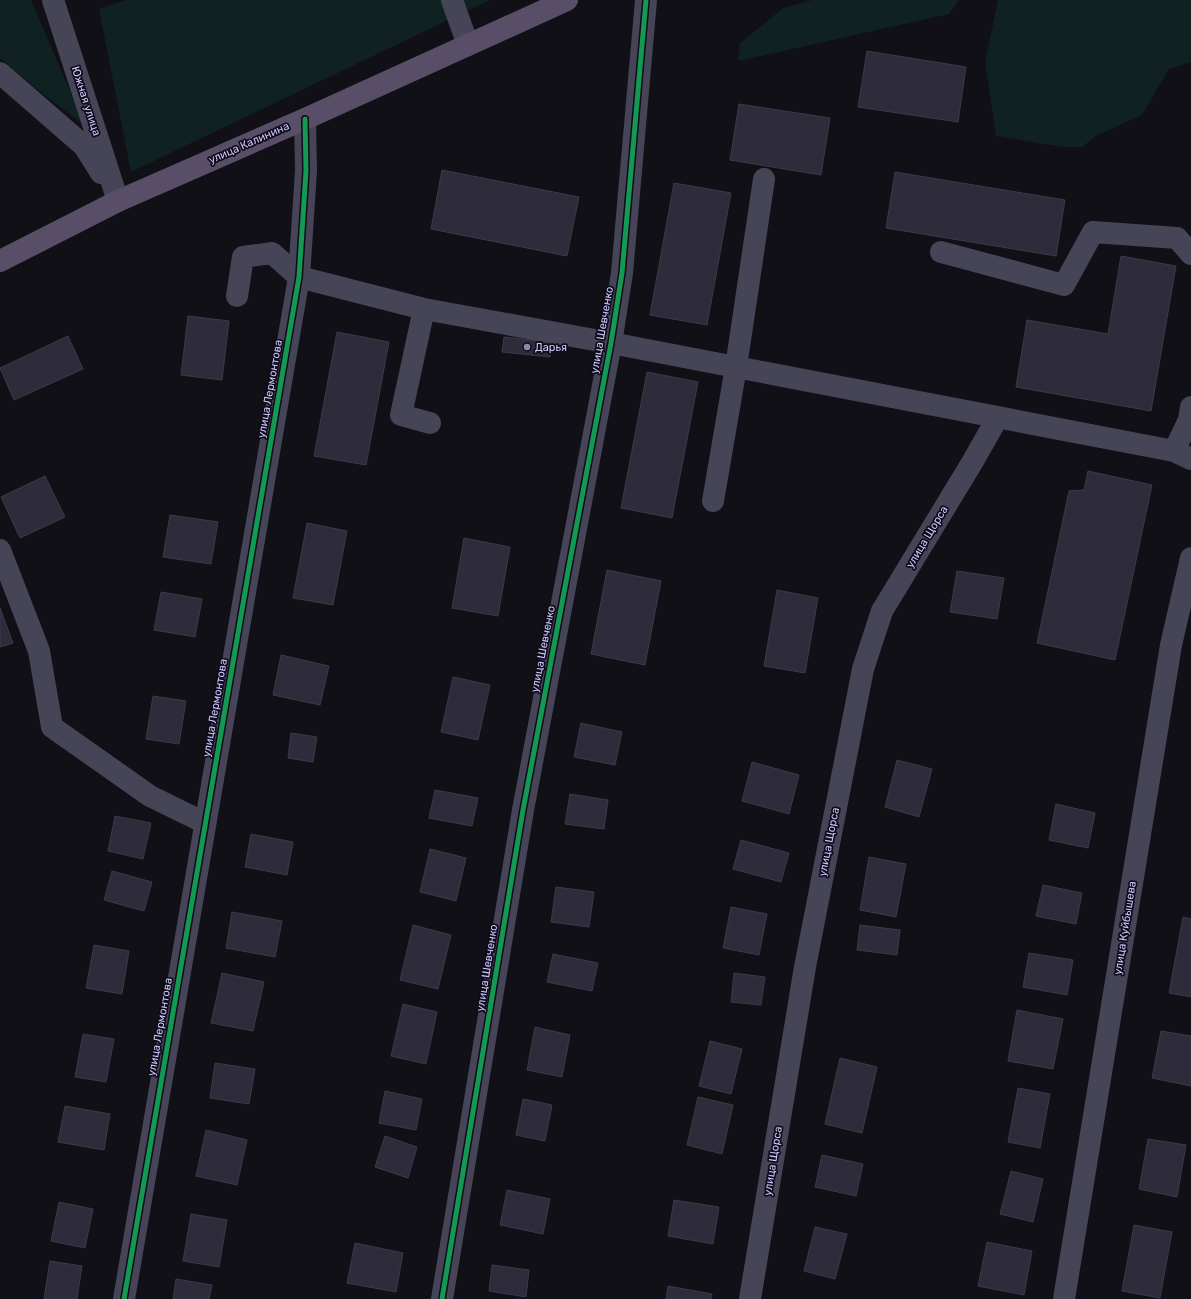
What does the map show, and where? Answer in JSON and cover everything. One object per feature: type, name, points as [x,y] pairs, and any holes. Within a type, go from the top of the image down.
[{"type":"main road","name":"улица Калинина","points":[[0,261],[118,201],[306,119],[566,0]]},
{"type":"street","name":"Южная улица","points":[[53,0],[118,201]]},
{"type":"street","points":[[452,0],[468,45]]},
{"type":"street","name":"улица Шевченко","points":[[442,1299],[523,810],[611,343],[622,272],[646,0]]},
{"type":"street","points":[[0,72],[84,146],[118,201]]},
{"type":"street","name":"улица Лермонтова","points":[[124,1299],[299,277],[306,171],[306,119]]},
{"type":"street","points":[[713,501],[736,367],[764,178]]},
{"type":"street","points":[[941,252],[1064,285],[1093,232],[1177,238],[1191,254]]},
{"type":"street","points":[[237,296],[243,257],[272,253],[299,277],[424,309],[998,417],[1183,455]]},
{"type":"street","points":[[424,309],[401,416],[430,423]]},
{"type":"street","points":[[1183,455],[1191,407]]},
{"type":"street","name":"улица Щорса","points":[[750,1299],[805,967],[863,669],[882,611],[998,417]]},
{"type":"street","points":[[1183,455],[1191,434]]},
{"type":"street","points":[[0,550],[39,651],[52,727],[150,796],[205,823]]},
{"type":"street","name":"улица Куйбышева","points":[[1064,1299],[1171,645],[1191,558]]},
{"type":"shaded area","points":[[0,0],[31,0],[85,126],[34,87],[0,58]]},
{"type":"shaded area","points":[[125,0],[490,0],[131,172],[99,9]]},
{"type":"shaded area","points":[[812,0],[959,0],[949,14],[738,61],[740,43],[783,8]]},
{"type":"shaded area","points":[[998,0],[1191,0],[1191,62],[1169,69],[1142,115],[1096,136],[1082,147],[1063,147],[996,136],[985,62]]},
{"type":"building","points":[[867,51],[966,67],[958,122],[858,107]]},
{"type":"building","points":[[739,104],[830,118],[821,175],[730,160]]},
{"type":"building","points":[[442,170],[579,197],[567,256],[431,229]]},
{"type":"building","points":[[895,172],[1065,200],[1056,256],[886,228]]},
{"type":"building","points":[[674,183],[731,193],[707,325],[650,315]]},
{"type":"building","points":[[1121,256],[1176,266],[1151,411],[1016,387],[1027,320],[1108,334]]},
{"type":"building","points":[[188,316],[229,321],[222,380],[181,375]]},
{"type":"building","points":[[337,332],[389,342],[366,465],[314,456]]},
{"type":"building","points":[[68,336],[83,369],[14,400],[0,368]]},
{"type":"building","name":"Дарья","points":[[504,337],[552,342],[550,357],[502,352]]},
{"type":"building","points":[[647,372],[698,382],[672,518],[621,508]]},
{"type":"building","points":[[1088,471],[1152,485],[1115,660],[1037,643],[1069,491],[1084,490]]},
{"type":"building","points":[[45,476],[65,517],[20,538],[1,497]]},
{"type":"building","points":[[170,515],[218,522],[211,564],[163,557]]},
{"type":"building","points":[[307,523],[347,531],[333,605],[293,598]]},
{"type":"building","points":[[464,538],[510,547],[498,616],[452,608]]},
{"type":"building","points":[[607,570],[661,581],[645,665],[591,654]]},
{"type":"building","points":[[957,571],[1004,578],[997,619],[950,612]]},
{"type":"building","points":[[777,590],[818,598],[805,673],[764,666]]},
{"type":"building","points":[[161,592],[202,599],[195,637],[154,630]]},
{"type":"building","points":[[0,608],[13,643],[0,647]]},
{"type":"building","points":[[281,655],[329,666],[320,705],[273,695]]},
{"type":"building","points":[[453,677],[490,685],[478,740],[441,732]]},
{"type":"building","points":[[153,696],[186,701],[179,744],[146,739]]},
{"type":"building","points":[[581,723],[622,732],[615,765],[574,757]]},
{"type":"building","points":[[291,733],[317,737],[313,762],[288,758]]},
{"type":"building","points":[[897,760],[932,769],[919,817],[885,807]]},
{"type":"building","points":[[752,762],[799,775],[789,814],[742,801]]},
{"type":"building","points":[[435,790],[478,798],[472,826],[429,818]]},
{"type":"building","points":[[570,794],[608,800],[604,829],[565,824]]},
{"type":"building","points":[[1056,804],[1095,813],[1088,848],[1049,840]]},
{"type":"building","points":[[115,816],[151,823],[143,859],[108,851]]},
{"type":"building","points":[[251,834],[293,842],[287,875],[245,867]]},
{"type":"building","points":[[741,840],[789,853],[781,882],[733,869]]},
{"type":"building","points":[[430,849],[466,858],[456,901],[420,892]]},
{"type":"building","points":[[869,857],[906,864],[896,917],[860,910]]},
{"type":"building","points":[[112,871],[152,882],[144,911],[104,900]]},
{"type":"building","points":[[1043,885],[1082,893],[1076,924],[1036,916]]},
{"type":"building","points":[[556,887],[594,892],[589,927],[551,922]]},
{"type":"building","points":[[731,907],[767,914],[759,955],[723,948]]},
{"type":"building","points":[[232,912],[282,921],[275,957],[226,948]]},
{"type":"building","points":[[1183,917],[1191,919],[1191,997],[1169,993]]},
{"type":"building","points":[[413,925],[451,935],[438,989],[400,980]]},
{"type":"building","points":[[860,925],[900,930],[897,955],[857,950]]},
{"type":"building","points":[[94,945],[129,951],[122,994],[86,988]]},
{"type":"building","points":[[1029,953],[1073,960],[1067,995],[1023,987]]},
{"type":"building","points":[[553,954],[598,963],[592,991],[547,982]]},
{"type":"building","points":[[222,973],[264,982],[253,1031],[211,1023]]},
{"type":"building","points":[[734,973],[765,977],[761,1005],[731,1002]]},
{"type":"building","points":[[403,1004],[437,1012],[426,1064],[391,1056]]},
{"type":"building","points":[[1017,1010],[1063,1019],[1053,1069],[1008,1061]]},
{"type":"building","points":[[535,1027],[570,1035],[562,1077],[527,1070]]},
{"type":"building","points":[[1161,1031],[1191,1036],[1191,1086],[1152,1078]]},
{"type":"building","points":[[83,1034],[114,1039],[106,1082],[75,1077]]},
{"type":"building","points":[[710,1041],[742,1049],[731,1094],[699,1086]]},
{"type":"building","points":[[840,1058],[877,1067],[862,1133],[825,1124]]},
{"type":"building","points":[[215,1063],[255,1069],[249,1104],[210,1098]]},
{"type":"building","points":[[1018,1088],[1050,1094],[1040,1148],[1008,1142]]},
{"type":"building","points":[[385,1091],[422,1099],[416,1130],[379,1123]]},
{"type":"building","points":[[698,1097],[733,1105],[722,1154],[687,1145]]},
{"type":"building","points":[[523,1099],[552,1105],[545,1141],[516,1135]]},
{"type":"building","points":[[65,1106],[110,1114],[104,1150],[58,1142]]},
{"type":"building","points":[[206,1130],[247,1140],[237,1185],[196,1176]]},
{"type":"building","points":[[385,1136],[417,1147],[408,1178],[375,1167]]},
{"type":"building","points":[[1148,1139],[1186,1145],[1177,1197],[1139,1189]]},
{"type":"building","points":[[822,1155],[863,1164],[856,1196],[815,1187]]},
{"type":"building","points":[[1011,1171],[1043,1179],[1033,1222],[1000,1214]]},
{"type":"building","points":[[507,1190],[550,1199],[543,1234],[500,1225]]},
{"type":"building","points":[[674,1200],[719,1207],[713,1244],[668,1236]]},
{"type":"building","points":[[59,1202],[93,1209],[85,1248],[51,1241]]},
{"type":"building","points":[[191,1214],[227,1220],[219,1267],[183,1261]]},
{"type":"building","points":[[1134,1225],[1172,1232],[1160,1298],[1122,1291]]},
{"type":"building","points":[[815,1227],[847,1234],[835,1279],[804,1271]]},
{"type":"building","points":[[987,1242],[1032,1251],[1024,1295],[978,1286]]},
{"type":"building","points":[[355,1243],[403,1253],[396,1292],[347,1283]]},
{"type":"building","points":[[50,1261],[82,1266],[77,1299],[44,1299]]},
{"type":"building","points":[[492,1265],[529,1270],[526,1297],[489,1291]]},
{"type":"building","points":[[176,1279],[212,1285],[209,1299],[173,1299]]},
{"type":"building","points":[[668,1286],[712,1294],[711,1299],[666,1299]]},
{"type":"cycle path","points":[[442,1299],[523,810],[611,343],[622,273],[646,0]]},
{"type":"cycle path","points":[[124,1299],[299,277],[306,171],[305,119]]},
{"type":"place","name":"Дарья","points":[[527,347]]}]
